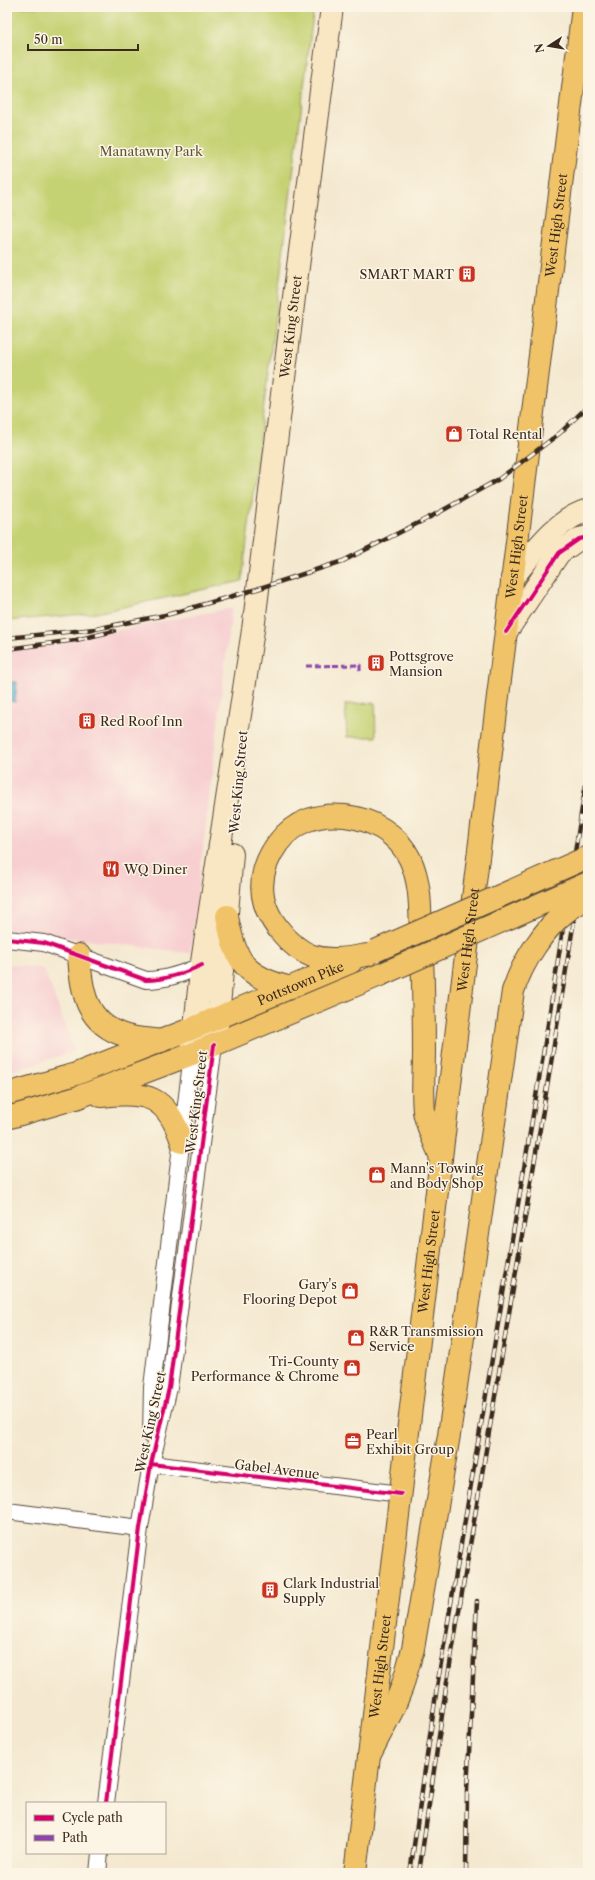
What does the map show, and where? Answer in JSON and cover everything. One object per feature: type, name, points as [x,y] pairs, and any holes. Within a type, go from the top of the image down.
[{"type":"main road","name":"West King Street","points":[[192,1054],[202,965],[250,647],[332,7]]},
{"type":"main road","name":"West High Street","points":[[355,1873],[512,578],[584,7]]},
{"type":"main road","points":[[512,578],[559,526],[571,517],[588,510]]},
{"type":"main road","points":[[506,632],[559,553],[579,539],[588,537]]},
{"type":"main road","name":"West King Street","points":[[214,1045],[218,1018],[250,647]]},
{"type":"main road","points":[[371,953],[328,959],[313,956],[302,952],[290,943],[271,919],[262,893],[265,868],[278,843],[286,832],[297,824],[324,816],[338,815],[364,819],[386,830],[410,857],[415,870],[420,892],[423,985],[424,1112],[441,1158]]},
{"type":"main road","name":"Pottstown Pike","points":[[7,1094],[76,1074],[162,1041],[291,988],[588,857]]},
{"type":"main road","name":"Pottstown Pike","points":[[7,1118],[76,1098],[192,1054],[382,974],[588,883]]},
{"type":"main road","points":[[369,1756],[394,1707],[402,1687],[413,1649],[448,1435],[509,1011],[514,986],[518,974],[554,923],[566,911],[588,897]]},
{"type":"main road","points":[[227,916],[233,945],[246,966],[265,981],[291,988]]},
{"type":"main road","points":[[79,955],[84,995],[90,1010],[99,1021],[124,1035],[162,1041]]},
{"type":"main road","points":[[76,1098],[124,1094],[148,1097],[161,1105],[170,1115],[178,1129],[182,1142]]},
{"type":"street","points":[[7,939],[44,943],[146,980],[162,980],[187,972],[202,965]]},
{"type":"street","name":"West King Street","points":[[106,1802],[140,1528],[151,1464],[169,1388],[214,1045]]},
{"type":"street","name":"West King Street","points":[[151,1464],[152,1386],[192,1054]]},
{"type":"street","name":"Gabel Avenue","points":[[151,1464],[401,1494]]},
{"type":"street","points":[[7,1512],[140,1528]]},
{"type":"street","points":[[98,1873],[100,1854]]},
{"type":"shaded area","points":[[232,608],[190,953],[7,930],[7,647],[30,647]]},
{"type":"shaded area","points":[[7,964],[44,969],[75,1051],[7,1073]]},
{"type":"green space","name":"Manatawny Park","points":[[7,7],[314,7],[242,581],[96,613],[7,621]]},
{"type":"green space","points":[[375,703],[376,737],[347,737],[345,704]]},
{"type":"water","points":[[7,682],[17,682],[15,702],[7,700]]},
{"type":"railway","points":[[7,638],[95,629],[170,614],[257,589],[343,561],[438,513],[499,479],[560,433],[588,406]]},
{"type":"railway","points":[[7,649],[76,640],[114,631]]},
{"type":"railway","points":[[410,1873],[437,1687],[543,1055],[588,770]]},
{"type":"railway","points":[[419,1873],[446,1688],[588,833]]},
{"type":"railway","points":[[466,1873],[467,1790],[477,1601]]},
{"type":"marked path","points":[[306,666],[360,665],[360,674]]},
{"type":"cycle path","points":[[506,632],[559,553],[579,539],[588,537]]},
{"type":"cycle path","points":[[7,939],[44,943],[146,980],[174,976],[202,965]]},
{"type":"cycle path","points":[[106,1802],[140,1528],[151,1464],[169,1388],[214,1045]]},
{"type":"cycle path","points":[[151,1464],[401,1494]]},
{"type":"place","name":"SMART MART","points":[[467,274]]},
{"type":"place","name":"Total Rental","points":[[454,434]]},
{"type":"place","name":"Pottsgrove Mansion","points":[[376,663]]},
{"type":"place","name":"Red Roof Inn","points":[[87,721]]},
{"type":"place","name":"WQ Diner","points":[[111,869]]},
{"type":"place","name":"Mann's Towing and Body Shop","points":[[377,1175]]},
{"type":"place","name":"Gary's Flooring Depot","points":[[350,1291]]},
{"type":"place","name":"R&R Transmission Service","points":[[356,1338]]},
{"type":"place","name":"Tri-County Performance & Chrome","points":[[352,1368]]},
{"type":"place","name":"Pearl Exhibit Group","points":[[353,1441]]},
{"type":"place","name":"Clark Industrial Supply","points":[[270,1590]]}]
